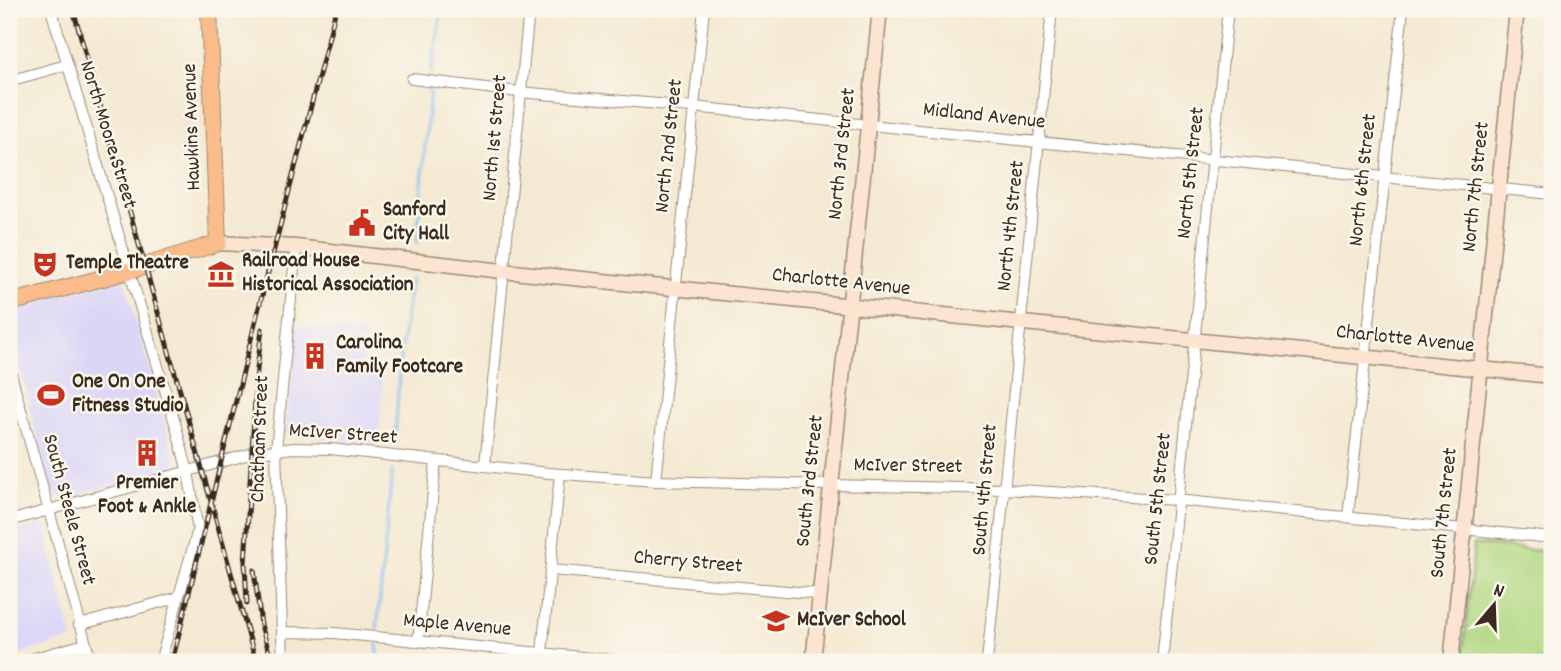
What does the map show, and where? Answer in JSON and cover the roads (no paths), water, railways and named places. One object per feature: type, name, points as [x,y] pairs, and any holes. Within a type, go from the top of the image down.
[{"type":"main road","name":"Hawkins Avenue","points":[[209,9],[219,243]]},
{"type":"main road","name":"Charlotte Avenue","points":[[9,303],[130,271],[219,243]]},
{"type":"street","name":"North Moore Street","points":[[51,9],[188,472],[198,530],[160,662]]},
{"type":"street","name":"North 1st Street","points":[[485,465],[528,9]]},
{"type":"street","name":"North 2nd Street","points":[[656,481],[704,9]]},
{"type":"street","name":"North 3rd Street","points":[[849,304],[880,9]]},
{"type":"street","name":"North 4th Street","points":[[1021,322],[1052,9]]},
{"type":"street","name":"North 5th Street","points":[[1196,341],[1228,9]]},
{"type":"street","name":"North 6th Street","points":[[1348,517],[1403,9]]},
{"type":"street","name":"North 7th Street","points":[[1481,369],[1517,9]]},
{"type":"street","points":[[1533,9],[1552,11]]},
{"type":"street","points":[[9,81],[66,65]]},
{"type":"street","name":"Midland Avenue","points":[[412,79],[519,92],[1040,141],[1552,194]]},
{"type":"street","name":"Charlotte Avenue","points":[[219,243],[296,247],[503,271],[1552,376]]},
{"type":"street","name":"Chatham Street","points":[[283,662],[276,450],[296,247]]},
{"type":"street","name":"South 3rd Street","points":[[813,662],[849,304]]},
{"type":"street","name":"South 4th Street","points":[[987,662],[1021,322]]},
{"type":"street","name":"South 5th Street","points":[[1162,662],[1177,500],[1196,341]]},
{"type":"street","name":"South Steele Street","points":[[9,367],[91,662]]},
{"type":"street","name":"South 7th Street","points":[[1451,662],[1481,369]]},
{"type":"street","name":"McIver Street","points":[[9,521],[222,462],[276,450],[330,449],[560,474],[656,481],[1005,489],[1177,500],[1552,538]]},
{"type":"street","points":[[418,642],[436,461]]},
{"type":"street","points":[[541,657],[560,474]]},
{"type":"street","name":"Cherry Street","points":[[551,570],[820,594]]},
{"type":"street","points":[[79,625],[179,597]]},
{"type":"street","name":"Maple Avenue","points":[[283,635],[334,633],[541,657],[633,662]]},
{"type":"street","points":[[20,662],[85,644]]},
{"type":"waterway","points":[[431,73],[442,9]]},
{"type":"waterway","points":[[417,243],[430,88]]},
{"type":"waterway","points":[[395,440],[400,359],[411,278]]},
{"type":"waterway","points":[[377,629],[392,471]]},
{"type":"waterway","points":[[377,644],[379,662]]},
{"type":"railway","points":[[73,9],[256,662]]},
{"type":"railway","points":[[172,662],[336,9]]},
{"type":"railway","points":[[247,604],[245,563],[262,329]]},
{"type":"railway","points":[[254,570],[261,625],[272,662]]},
{"type":"place","name":"Sanford City Hall","points":[[362,223]]},
{"type":"place","name":"Temple Theatre","points":[[45,264]]},
{"type":"place","name":"Railroad House Historical Association","points":[[221,274]]},
{"type":"place","name":"Carolina Family Footcare","points":[[315,356]]},
{"type":"place","name":"One On One Fitness Studio","points":[[51,395]]},
{"type":"place","name":"Premier Foot & Ankle","points":[[147,453]]},
{"type":"place","name":"McIver School","points":[[776,621]]}]
